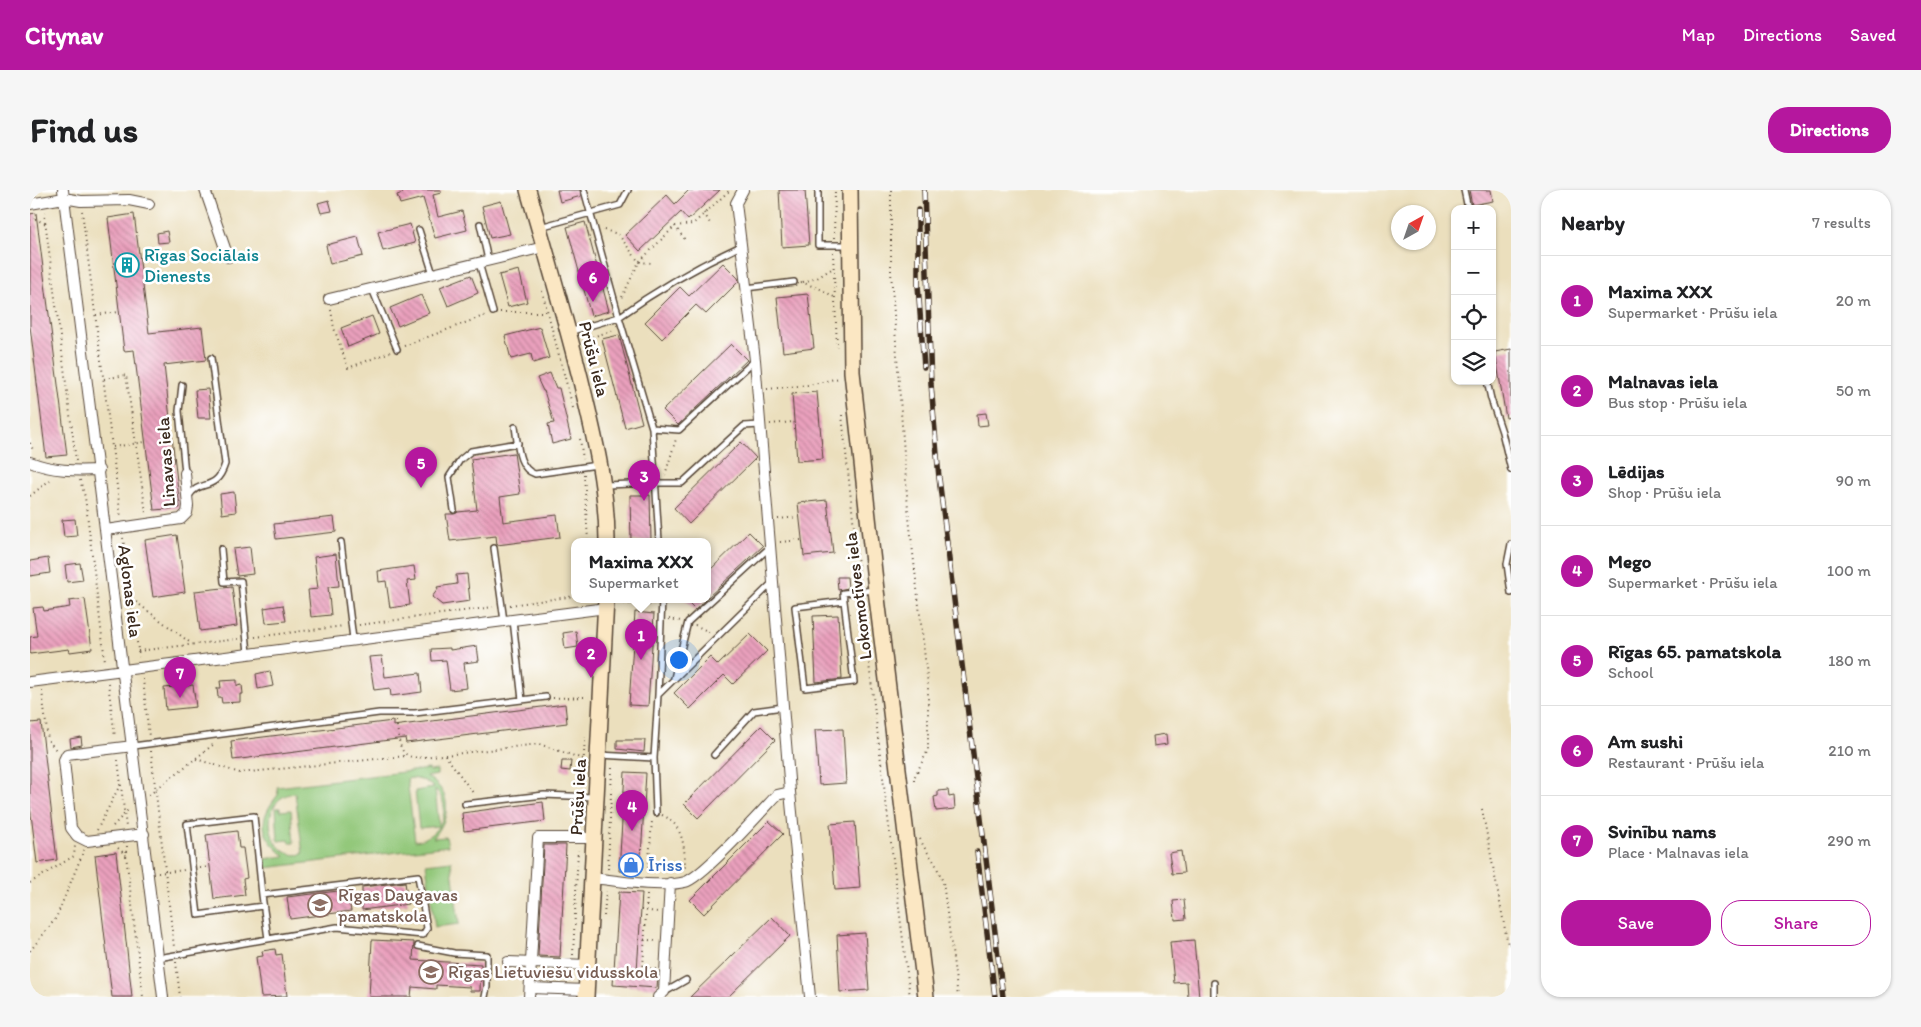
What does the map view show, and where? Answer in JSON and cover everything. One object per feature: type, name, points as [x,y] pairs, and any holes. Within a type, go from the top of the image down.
[{"type":"street","points":[[205,190],[228,258]]},
{"type":"street","name":"Prūšu iela","points":[[528,190],[597,444],[603,486],[607,538]]},
{"type":"street","points":[[743,190],[736,203],[758,390],[790,792],[810,997]]},
{"type":"street","name":"Lokomotīves iela","points":[[850,190],[852,372],[876,590],[926,997]]},
{"type":"street","points":[[30,204],[64,194],[81,201],[129,200],[149,204]]},
{"type":"street","name":"Aglonas iela","points":[[64,194],[163,997]]},
{"type":"street","points":[[329,299],[544,247]]},
{"type":"street","points":[[30,462],[41,467],[62,470],[99,470]]},
{"type":"street","name":"Linavas iela","points":[[106,530],[181,519],[187,513],[188,499],[185,473]]},
{"type":"street","points":[[30,682],[509,620],[611,603]]},
{"type":"street","name":"Prūšu iela","points":[[589,995],[588,965],[599,754],[611,603]]},
{"type":"street","points":[[133,746],[67,754],[64,760],[71,828],[77,836],[89,840],[144,834]]},
{"type":"street","points":[[593,878],[670,884],[692,879],[777,795],[790,792]]},
{"type":"street","points":[[589,995],[529,992],[538,838],[595,838]]},
{"type":"street","points":[[661,995],[666,970],[670,884]]},
{"type":"street","points":[[508,962],[588,965]]},
{"type":"lane","points":[[584,190],[652,428],[658,483],[659,538]]},
{"type":"lane","points":[[539,227],[620,205],[628,190]]},
{"type":"lane","points":[[818,190],[818,245],[850,244]]},
{"type":"lane","points":[[1464,190],[1467,205]]},
{"type":"lane","points":[[480,224],[483,261],[493,312]]},
{"type":"lane","points":[[419,230],[433,274]]},
{"type":"lane","points":[[568,332],[619,317],[648,296],[698,266],[741,246]]},
{"type":"lane","points":[[746,288],[794,282]]},
{"type":"lane","points":[[372,288],[397,349]]},
{"type":"lane","points":[[188,499],[192,492],[212,484],[222,476],[226,464],[211,358]]},
{"type":"lane","points":[[652,428],[679,430],[755,360]]},
{"type":"lane","name":"Linavas iela","points":[[182,385],[179,411],[185,473]]},
{"type":"lane","points":[[1488,385],[1511,470]]},
{"type":"lane","points":[[603,486],[682,483],[744,426],[760,425]]},
{"type":"lane","points":[[514,427],[522,464],[528,472],[535,474],[600,465]]},
{"type":"lane","points":[[454,510],[449,477],[460,460],[471,451],[518,443]]},
{"type":"lane","points":[[341,542],[354,640]]},
{"type":"lane","points":[[1511,544],[1507,564],[1511,593]]},
{"type":"lane","points":[[711,601],[771,545]]},
{"type":"lane","points":[[221,548],[224,582],[241,581],[248,653]]},
{"type":"lane","points":[[494,548],[509,620],[522,700]]},
{"type":"lane","points":[[658,695],[774,581]]},
{"type":"lane","points":[[844,601],[795,608],[805,688],[854,682],[844,601],[843,593],[876,590]]},
{"type":"lane","points":[[656,814],[654,758],[662,603]]},
{"type":"lane","points":[[674,679],[688,622],[708,603]]},
{"type":"lane","points":[[133,746],[379,713],[415,713],[546,697]]},
{"type":"lane","points":[[714,756],[754,711],[784,707]]},
{"type":"lane","points":[[599,754],[654,758]]},
{"type":"lane","points":[[465,804],[544,795],[597,797]]},
{"type":"lane","points":[[263,906],[198,915],[187,824],[254,816],[268,939]]},
{"type":"lane","points":[[158,958],[337,927],[423,935],[427,928],[418,876],[262,895]]},
{"type":"lane","points":[[418,946],[454,953],[487,955],[487,987],[485,997]]},
{"type":"lane","points":[[661,995],[686,980]]},
{"type":"lane","points":[[1214,983],[1214,997]]},
{"type":"path","points":[[617,306],[639,262],[675,226],[692,224],[730,190]]},
{"type":"path","points":[[891,190],[891,272],[907,489],[928,685],[928,750],[914,778],[914,792]]},
{"type":"path","points":[[43,200],[77,470],[85,498],[107,671]]},
{"type":"path","points":[[81,201],[138,652],[142,666],[180,997]]},
{"type":"path","points":[[704,213],[711,226]]},
{"type":"path","points":[[30,220],[35,219],[46,224]]},
{"type":"path","points":[[675,226],[685,240]]},
{"type":"path","points":[[595,228],[618,234],[639,262],[652,263]]},
{"type":"path","points":[[794,282],[811,280],[833,268]]},
{"type":"path","points":[[801,282],[823,290],[834,297]]},
{"type":"path","points":[[540,285],[574,412]]},
{"type":"path","points":[[329,299],[334,328],[348,368],[493,312],[548,312]]},
{"type":"path","points":[[96,314],[119,312]]},
{"type":"path","points":[[583,341],[622,327]]},
{"type":"path","points":[[104,379],[126,375],[147,525]]},
{"type":"path","points":[[758,390],[808,385],[840,378]]},
{"type":"path","points":[[760,425],[794,422]]},
{"type":"path","points":[[658,483],[665,475],[679,430]]},
{"type":"path","points":[[579,431],[584,467],[588,538]]},
{"type":"path","points":[[113,447],[145,442]]},
{"type":"path","points":[[30,496],[62,470]]},
{"type":"path","points":[[769,520],[799,517]]},
{"type":"path","points":[[771,545],[802,540]]},
{"type":"path","points":[[131,598],[192,644]]},
{"type":"path","points":[[41,680],[48,740],[64,760]]},
{"type":"path","points":[[546,697],[559,699],[587,697]]},
{"type":"path","points":[[394,713],[401,748],[406,756]]},
{"type":"path","points":[[103,839],[124,813],[156,791],[228,734]]},
{"type":"path","points":[[196,759],[240,773],[406,756],[412,758],[445,755],[539,744],[583,759]]},
{"type":"path","points":[[445,755],[479,802]]},
{"type":"path","points":[[30,951],[56,918],[89,840],[121,783]]},
{"type":"path","points":[[1482,809],[1508,945],[1511,944]]},
{"type":"path","points":[[643,968],[651,821],[656,814],[666,816],[682,835],[685,858],[685,882]]},
{"type":"path","points":[[918,833],[944,882],[958,997]]},
{"type":"path","points":[[30,883],[74,856],[77,836]]},
{"type":"path","points":[[149,874],[210,867]]},
{"type":"path","points":[[641,910],[668,913]]},
{"type":"path","points":[[639,939],[667,942]]},
{"type":"path","points":[[638,968],[666,970]]},
{"type":"green space","points":[[429,769],[430,771],[437,770],[437,775],[427,777],[441,790],[445,798],[446,814],[433,838],[446,837],[448,846],[265,868],[265,859],[285,856],[270,842],[264,827],[267,812],[278,795],[277,787]],"holes":[[[413,778],[425,781],[434,788],[415,791],[419,828],[438,826],[424,839],[415,841],[407,779]],[[435,789],[444,805],[444,813],[439,825]],[[295,793],[303,854],[290,854],[281,848],[274,839],[271,828],[271,816],[275,805],[283,797]]]},
{"type":"green space","points":[[276,808],[280,808],[280,811],[291,810],[294,843],[290,843],[289,840],[278,841]]},
{"type":"green space","points":[[451,861],[459,924],[435,927],[426,864]]},
{"type":"building","points":[[402,190],[441,190],[441,193],[433,195],[438,217],[462,211],[467,230],[435,238],[423,198],[400,204],[397,195],[403,193]]},
{"type":"building","points":[[557,190],[580,190],[581,196],[560,202]]},
{"type":"building","points":[[689,190],[720,190],[688,220],[681,212],[640,251],[625,235],[667,195],[675,204]]},
{"type":"building","points":[[779,190],[805,190],[809,245],[782,247]]},
{"type":"building","points":[[1469,190],[1491,190],[1493,201],[1472,205]]},
{"type":"building","points":[[329,200],[332,211],[321,213],[318,203]]},
{"type":"building","points":[[501,201],[510,234],[490,238],[482,206]]},
{"type":"building","points":[[36,213],[67,455],[46,457],[30,326],[30,214]]},
{"type":"building","points":[[134,214],[149,333],[202,327],[206,360],[164,365],[180,508],[154,510],[134,350],[124,351],[108,218]]},
{"type":"building","points":[[585,222],[609,311],[591,316],[567,227]]},
{"type":"building","points":[[410,224],[415,243],[383,251],[378,232]]},
{"type":"building","points":[[167,231],[169,242],[158,243],[157,233]]},
{"type":"building","points":[[358,237],[363,256],[330,264],[326,245]]},
{"type":"building","points":[[723,263],[739,281],[706,314],[696,305],[662,339],[645,322],[680,287],[689,296]]},
{"type":"building","points":[[519,270],[527,302],[508,307],[499,275]]},
{"type":"building","points":[[471,275],[478,293],[448,306],[440,287]]},
{"type":"building","points":[[808,294],[814,348],[783,352],[777,297]]},
{"type":"building","points":[[421,295],[429,313],[398,326],[390,308]]},
{"type":"building","points":[[372,316],[379,334],[348,347],[341,328]]},
{"type":"building","points":[[540,327],[549,358],[533,363],[531,354],[511,359],[505,336]]},
{"type":"building","points":[[619,335],[642,423],[625,428],[602,339]]},
{"type":"building","points":[[731,344],[747,360],[678,425],[663,410]]},
{"type":"building","points":[[1511,349],[1511,417],[1506,418],[1496,358],[1496,352]]},
{"type":"building","points":[[550,373],[556,388],[559,388],[571,439],[552,444],[548,424],[554,423],[544,391],[537,378]]},
{"type":"building","points":[[208,389],[211,418],[198,418],[195,390]]},
{"type":"building","points":[[817,392],[823,459],[797,461],[792,394]]},
{"type":"building","points":[[986,413],[988,425],[978,426],[977,414]]},
{"type":"building","points":[[741,442],[756,458],[689,524],[674,508]]},
{"type":"building","points":[[514,453],[520,494],[500,497],[503,522],[557,515],[560,537],[497,545],[496,536],[450,541],[446,514],[477,510],[471,459]]},
{"type":"building","points":[[234,492],[236,512],[222,514],[220,494]]},
{"type":"building","points":[[630,495],[650,495],[651,538],[631,538]]},
{"type":"building","points":[[827,500],[833,553],[804,556],[798,503]]},
{"type":"building","points":[[334,517],[336,532],[276,539],[274,524]]},
{"type":"building","points":[[75,519],[77,536],[64,537],[62,520]]},
{"type":"building","points":[[749,532],[763,546],[711,594],[711,569]]},
{"type":"building","points":[[177,535],[185,592],[153,597],[145,540]]},
{"type":"building","points":[[250,547],[253,574],[237,576],[233,549]]},
{"type":"building","points":[[336,554],[339,586],[328,587],[331,615],[311,617],[308,590],[318,589],[314,557]]},
{"type":"building","points":[[48,558],[50,573],[30,576],[30,561]]},
{"type":"building","points":[[80,563],[83,580],[67,582],[65,565]]},
{"type":"building","points":[[414,566],[416,580],[407,581],[410,605],[390,608],[386,581],[379,582],[378,571]]},
{"type":"building","points":[[467,574],[470,601],[442,605],[432,597],[438,589],[437,587],[457,584],[456,575]]},
{"type":"building","points":[[837,577],[847,577],[848,588],[838,590]]},
{"type":"building","points":[[232,587],[237,626],[200,631],[195,591]]},
{"type":"building","points":[[85,599],[92,649],[70,652],[69,649],[30,654],[30,637],[37,636],[33,608],[43,607],[44,611],[70,607],[69,601]]},
{"type":"building","points":[[688,603],[703,603],[695,610]]},
{"type":"building","points":[[283,605],[286,621],[266,623],[264,608]]},
{"type":"building","points":[[635,612],[654,614],[648,706],[629,705]]},
{"type":"building","points":[[838,615],[842,679],[816,682],[813,616]]},
{"type":"building","points":[[576,631],[578,647],[565,649],[563,633]]},
{"type":"building","points":[[750,634],[767,651],[733,684],[724,675],[690,709],[674,693],[710,657],[718,665]]},
{"type":"building","points":[[477,646],[479,661],[464,663],[467,688],[450,690],[446,660],[432,661],[431,649],[450,648],[450,650]]},
{"type":"building","points":[[382,656],[385,677],[420,673],[422,692],[391,696],[390,688],[374,690],[369,657]]},
{"type":"building","points":[[270,671],[273,686],[258,689],[256,674]]},
{"type":"building","points":[[237,680],[237,686],[242,685],[243,694],[240,694],[240,702],[222,703],[221,697],[218,697],[217,688],[221,688],[220,681]]},
{"type":"building","points":[[193,685],[196,707],[166,710],[164,688]]},
{"type":"building","points":[[565,704],[567,723],[406,743],[405,738],[233,760],[231,741],[393,721],[393,726]]},
{"type":"building","points":[[41,722],[57,860],[37,863],[30,806],[30,723]]},
{"type":"building","points":[[761,726],[775,740],[698,818],[684,804]]},
{"type":"building","points":[[843,729],[846,783],[819,785],[815,730]]},
{"type":"building","points":[[1166,734],[1167,744],[1154,746],[1153,736]]},
{"type":"building","points":[[81,737],[82,745],[71,747],[70,739]]},
{"type":"building","points":[[617,740],[645,740],[644,752],[617,749]]},
{"type":"building","points":[[562,761],[571,761],[570,771],[561,770]]},
{"type":"building","points":[[625,772],[646,773],[640,873],[619,871]]},
{"type":"building","points":[[948,790],[949,797],[954,796],[955,809],[936,811],[934,797],[938,796],[938,791]]},
{"type":"building","points":[[543,802],[545,821],[464,831],[462,813]]},
{"type":"building","points":[[769,821],[783,834],[704,914],[690,900]]},
{"type":"building","points":[[855,822],[860,888],[835,890],[830,824]]},
{"type":"building","points":[[237,831],[239,848],[243,848],[247,878],[243,879],[245,895],[214,899],[206,835]]},
{"type":"building","points":[[544,845],[566,845],[560,957],[538,956]]},
{"type":"building","points":[[1181,851],[1184,873],[1172,874],[1169,853]]},
{"type":"building","points":[[116,852],[132,997],[112,997],[95,855]]},
{"type":"building","points":[[405,882],[408,904],[362,910],[362,887]]},
{"type":"building","points":[[347,890],[351,911],[290,919],[287,897]]},
{"type":"building","points":[[619,892],[642,893],[637,971],[658,973],[657,988],[613,985]]},
{"type":"building","points":[[1184,900],[1186,919],[1175,920],[1173,901]]},
{"type":"building","points":[[772,917],[790,936],[728,997],[690,997]]},
{"type":"building","points":[[865,933],[869,990],[840,992],[837,935]]},
{"type":"building","points":[[372,940],[414,942],[413,960],[481,964],[480,991],[470,991],[470,987],[436,985],[436,989],[412,987],[411,997],[369,997]]},
{"type":"building","points":[[1194,940],[1199,997],[1188,997],[1187,982],[1174,983],[1170,942]]},
{"type":"building","points":[[275,949],[276,955],[282,954],[287,996],[261,997],[256,957],[263,956],[262,951]]},
{"type":"railway","points":[[924,190],[931,384],[939,478],[1003,997]]},
{"type":"railway","points":[[918,210],[918,285],[924,367]]},
{"type":"railway","points":[[977,852],[995,997]]},
{"type":"place","name":"Rīgas Sociālais Dienests","points":[[127,265]]},
{"type":"place","name":"Am sushi","points":[[593,302]]},
{"type":"place","name":"Rīgas 65. pamatskola","points":[[421,488]]},
{"type":"place","name":"Lēdijas","points":[[644,501]]},
{"type":"place","name":"Maxima XXX","points":[[641,660]]},
{"type":"place","name":"Malnavas iela","points":[[591,678]]},
{"type":"place","name":"Svinību nams","points":[[180,698]]},
{"type":"place","name":"Mego","points":[[632,831]]},
{"type":"place","name":"Īriss","points":[[631,865]]},
{"type":"place","name":"Rīgas Daugavas pamatskola","points":[[320,905]]},
{"type":"place","name":"Rīgas Lietuviešu vidusskola","points":[[431,972]]}]
